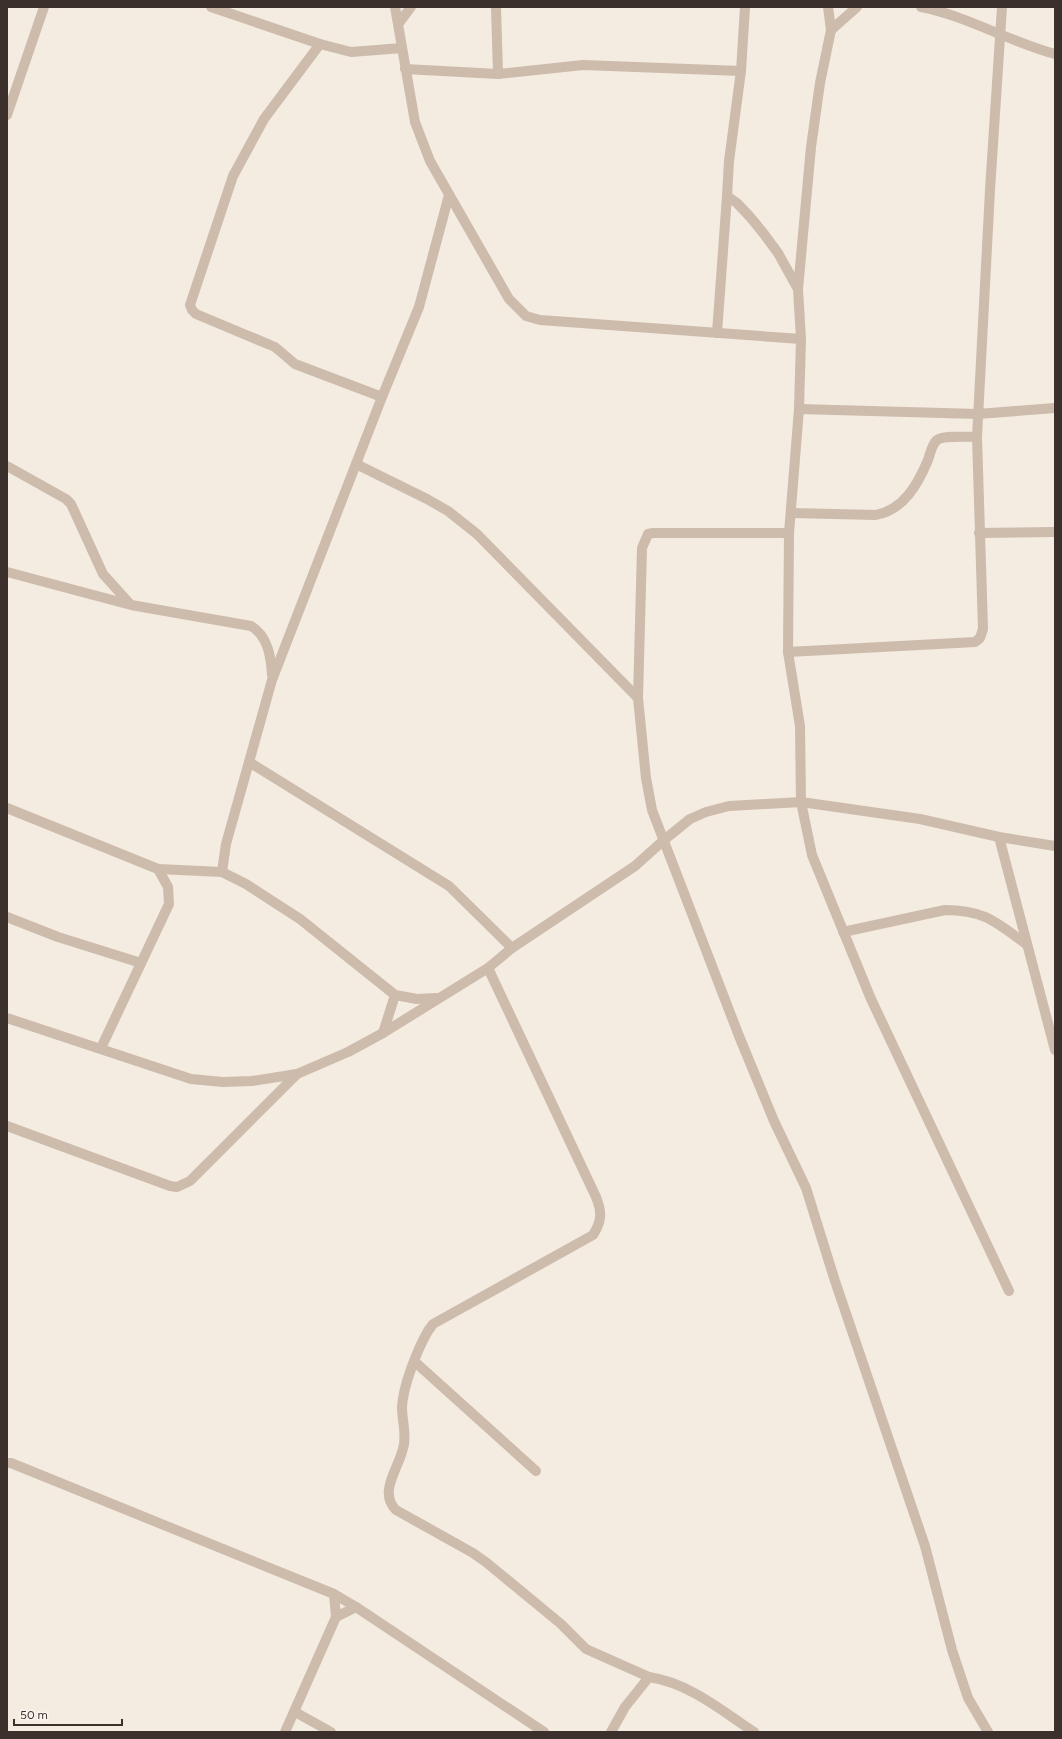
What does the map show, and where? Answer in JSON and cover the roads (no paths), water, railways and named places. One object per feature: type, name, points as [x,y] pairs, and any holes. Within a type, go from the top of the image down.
[{"type":"street","points":[[7,116],[11,94],[44,7]]},
{"type":"street","points":[[211,7],[320,44],[351,52],[402,48]]},
{"type":"street","points":[[395,7],[415,122],[430,161],[509,299],[526,316],[540,320],[801,339]]},
{"type":"street","points":[[399,23],[411,7]]},
{"type":"street","points":[[496,7],[498,74]]},
{"type":"street","points":[[717,333],[729,161],[742,71],[745,7]]},
{"type":"street","points":[[828,7],[831,30],[820,83],[811,147],[798,289],[801,339],[799,409],[790,533],[788,652],[800,726],[800,802],[812,855],[843,932],[890,1041],[1009,1291]]},
{"type":"street","points":[[831,30],[856,7]]},
{"type":"street","points":[[921,7],[976,24],[1026,45],[1055,54]]},
{"type":"street","points":[[788,652],[975,642],[980,638],[982,629],[977,437],[1002,7]]},
{"type":"street","points":[[320,44],[264,119],[233,176],[190,305],[196,314],[275,347],[295,364],[382,396]]},
{"type":"street","points":[[405,69],[498,74],[584,65],[742,71]]},
{"type":"street","points":[[222,872],[226,844],[272,680],[382,396],[419,307],[449,195]]},
{"type":"street","points":[[727,196],[751,218],[764,234],[778,253],[798,289]]},
{"type":"street","points":[[799,409],[978,414],[1055,408]]},
{"type":"street","points":[[791,513],[884,514],[901,503],[918,482],[937,440],[944,437],[977,437]]},
{"type":"street","points":[[356,464],[448,511],[478,534],[638,698]]},
{"type":"street","points":[[7,466],[66,499],[71,504],[104,574],[131,605]]},
{"type":"street","points":[[979,532],[1055,532]]},
{"type":"street","points":[[790,533],[648,534],[642,548],[638,698],[646,778],[652,810],[739,1036],[806,1188],[835,1281],[925,1546],[952,1650],[968,1698],[988,1732]]},
{"type":"street","points":[[7,572],[131,605],[251,626],[262,637],[268,648],[271,662],[272,680]]},
{"type":"street","points":[[249,762],[449,886],[512,948]]},
{"type":"street","points":[[7,1018],[191,1079],[223,1082],[252,1081],[297,1074],[348,1052],[383,1033],[438,997],[488,968],[512,948],[635,866],[690,819],[706,812],[729,806],[800,802],[920,819],[1000,837],[1055,846]]},
{"type":"street","points":[[7,808],[158,869],[222,872],[246,884],[300,919],[395,995],[417,999],[438,997]]},
{"type":"street","points":[[1000,837],[1026,944],[1053,1033],[1055,1050]]},
{"type":"street","points":[[101,1048],[169,904],[168,887],[158,869]]},
{"type":"street","points":[[843,932],[945,910],[962,910],[993,919],[1026,944]]},
{"type":"street","points":[[7,917],[58,937],[141,963]]},
{"type":"street","points":[[488,968],[596,1197],[601,1209],[601,1220],[593,1235],[433,1324],[422,1340],[406,1384],[402,1407],[405,1429],[404,1446],[388,1490],[391,1505],[396,1510],[473,1553],[487,1563],[561,1624],[586,1649],[649,1677],[665,1680],[684,1687],[754,1732]]},
{"type":"street","points":[[383,1033],[395,995]]},
{"type":"street","points":[[7,1126],[170,1186],[177,1187],[190,1182],[297,1074]]},
{"type":"street","points":[[415,1362],[536,1471]]},
{"type":"street","points":[[7,1463],[11,1463],[334,1594],[356,1607],[544,1732]]},
{"type":"street","points":[[285,1732],[336,1617],[334,1594]]},
{"type":"street","points":[[336,1617],[356,1607]]},
{"type":"street","points":[[611,1732],[625,1707],[649,1677]]},
{"type":"street","points":[[295,1712],[331,1732]]}]
